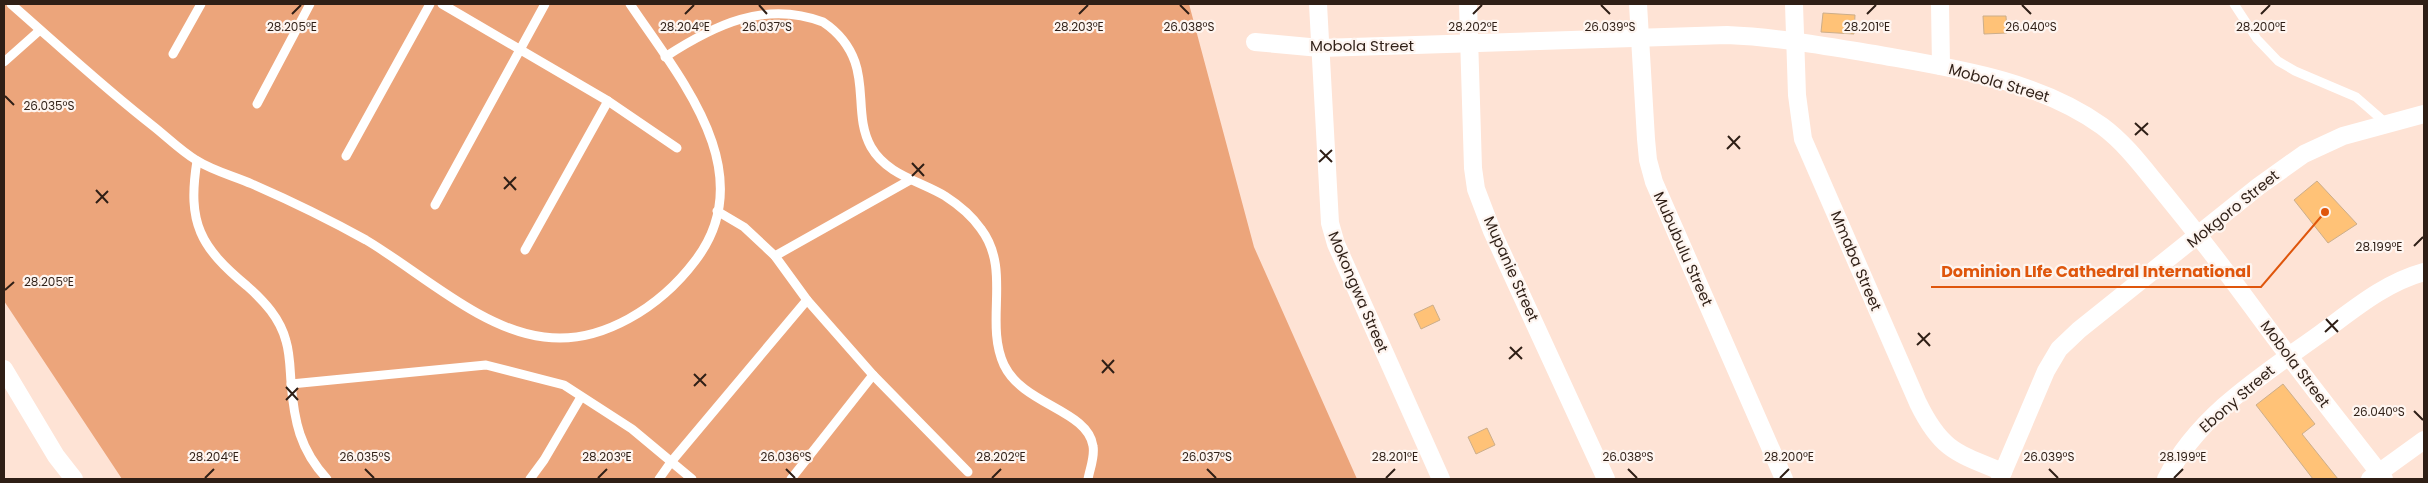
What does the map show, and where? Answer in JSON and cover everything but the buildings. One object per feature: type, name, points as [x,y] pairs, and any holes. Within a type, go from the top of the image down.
[{"type":"street","name":"Mokongwa Street","points":[[1318,4],[1327,197],[1330,223],[1336,244],[1440,479]]},
{"type":"street","points":[[1468,4],[1469,44]]},
{"type":"street","name":"Mububulu Street","points":[[1638,4],[1642,38],[1646,138],[1648,160],[1654,182],[1784,479]]},
{"type":"street","name":"Mmaba Street","points":[[1794,4],[1797,95],[1804,139],[1927,422],[1937,437],[1951,449],[2001,475]]},
{"type":"street","points":[[1940,4],[1941,66]]},
{"type":"street","name":"Mobola Street","points":[[1255,42],[1320,48],[1727,35],[1778,38],[1941,66],[2024,87],[2076,109],[2103,127],[2125,146],[2200,235],[2287,356],[2378,477]]},
{"type":"street","name":"Mupanie Street","points":[[1469,44],[1473,168],[1476,189],[1492,231],[1606,479]]},
{"type":"street","name":"Mokgoro Street","points":[[2001,475],[2035,395],[2059,349],[2079,330],[2259,186],[2304,154],[2343,136],[2424,114]]},
{"type":"street","name":"Ebony Street","points":[[2166,479],[2190,441],[2208,422],[2287,356],[2376,293],[2398,281],[2424,272]]},
{"type":"street","points":[[4,369],[56,456],[74,479]]},
{"type":"street","points":[[2378,477],[2424,440]]},
{"type":"lane","points":[[11,4],[106,90],[197,161],[252,184],[366,240],[488,320],[518,332],[544,338],[592,335],[614,326],[662,296],[686,272],[703,250],[714,229],[720,194],[720,170],[714,143],[704,120],[666,57],[630,4]]},
{"type":"lane","points":[[173,54],[201,4]]},
{"type":"lane","points":[[258,104],[310,4]]},
{"type":"lane","points":[[346,156],[430,4]]},
{"type":"lane","points":[[442,4],[608,101],[677,148]]},
{"type":"lane","points":[[434,205],[545,4]]},
{"type":"lane","points":[[2234,4],[2257,39],[2278,61],[2296,71],[2356,97],[2387,124]]},
{"type":"lane","points":[[666,57],[730,15],[749,8],[784,6],[817,18],[840,37],[849,49],[855,62],[858,73],[863,128],[872,149],[890,167],[910,180],[945,196],[967,212],[983,230],[996,262],[998,340],[1003,363],[1015,383],[1025,391],[1066,414],[1085,428],[1093,447],[1088,479]]},
{"type":"lane","points":[[4,62],[40,30]]},
{"type":"lane","points":[[525,250],[608,101]]},
{"type":"lane","points":[[197,161],[193,185],[194,204],[200,234],[217,260],[257,295],[281,325],[287,342],[291,384],[300,440],[327,479]]},
{"type":"lane","points":[[775,256],[910,180]]},
{"type":"lane","points":[[717,212],[744,228],[775,256],[807,300],[873,375],[968,472]]},
{"type":"lane","points":[[659,479],[671,462],[807,300]]},
{"type":"lane","points":[[291,384],[486,365],[564,385],[632,429],[692,479]]},
{"type":"lane","points":[[791,479],[873,375]]},
{"type":"lane","points":[[530,479],[544,460],[581,397]]},
{"type":"shaded area","points":[[4,4],[1189,4],[1254,247],[1357,479],[122,479],[4,301]]},
{"type":"place","name":"Dominion LIfe Cathedral International","points":[[2325,212]]}]
